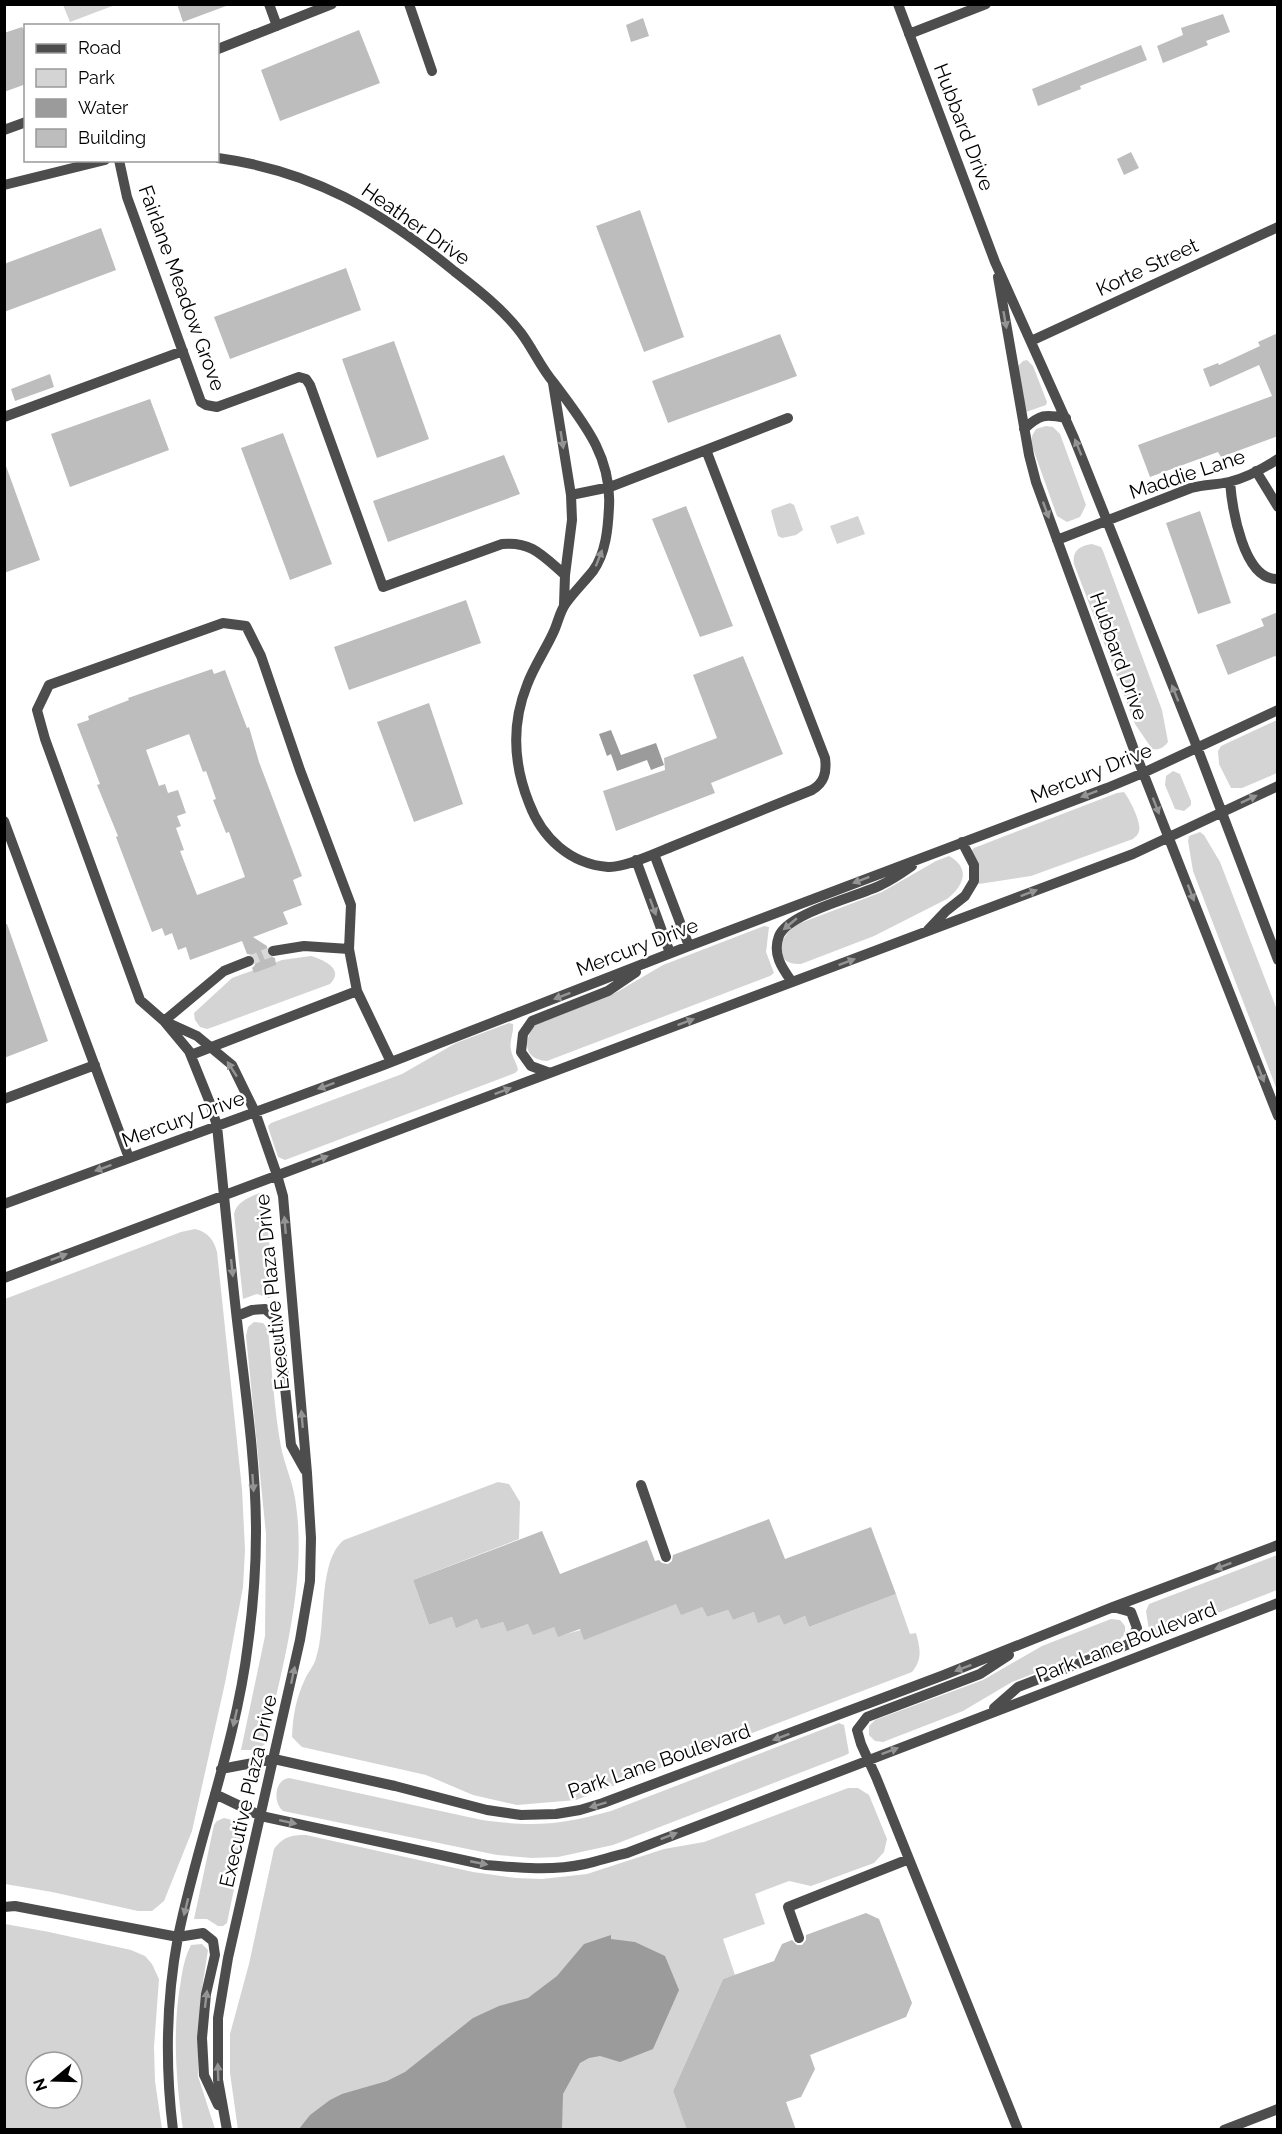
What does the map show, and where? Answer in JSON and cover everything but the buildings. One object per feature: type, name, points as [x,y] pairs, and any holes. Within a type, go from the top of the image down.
[{"type":"street","points":[[269,4],[277,26]]},
{"type":"street","points":[[219,49],[332,4]]},
{"type":"street","points":[[409,4],[432,71]]},
{"type":"street","name":"Hubbard Drive","points":[[898,4],[995,262],[1066,417],[1197,747],[1278,960]]},
{"type":"street","points":[[909,34],[987,4]]},
{"type":"street","points":[[4,130],[24,123]]},
{"type":"street","name":"Heather Drive","points":[[219,158],[283,172],[323,186],[360,204],[400,229],[438,258],[489,300],[520,332],[589,431],[601,455],[610,488],[607,537],[596,567],[564,605]]},
{"type":"street","points":[[4,185],[97,162]]},
{"type":"street","name":"Fairlane Meadow Grove","points":[[119,162],[128,197],[201,402],[217,407],[299,378],[306,379],[383,587],[502,544],[519,543],[534,550],[565,574]]},
{"type":"street","name":"Korte Street","points":[[1031,341],[1278,227]]},
{"type":"street","name":"Hubbard Drive","points":[[995,262],[1024,429],[1036,482],[1143,773],[1278,1116]]},
{"type":"street","points":[[4,417],[183,351]]},
{"type":"street","name":"Heather Drive","points":[[553,382],[571,495],[572,520],[565,574],[564,605],[555,630],[528,682],[519,707],[515,734],[517,766],[530,806],[552,841],[567,854],[586,863],[612,868],[654,854],[820,785],[826,768],[825,758],[705,450]]},
{"type":"street","points":[[1024,429],[1041,416],[1066,417]]},
{"type":"street","points":[[571,495],[610,488],[788,418]]},
{"type":"street","name":"Maddie Lane","points":[[1057,540],[1191,488],[1203,484],[1230,482],[1278,459]]},
{"type":"street","points":[[1256,471],[1272,501],[1278,507]]},
{"type":"street","points":[[1230,482],[1234,518],[1253,566],[1260,574],[1270,579],[1278,579]]},
{"type":"street","points":[[249,961],[224,971],[164,1021],[141,1000],[45,739],[37,710],[49,685],[223,623],[246,626],[261,656],[300,770],[351,905],[349,949],[357,991],[391,1062]]},
{"type":"street","name":"Mercury Drive","points":[[4,1204],[391,1062],[1143,773],[1278,710]]},
{"type":"street","points":[[4,1278],[1133,854],[1278,786]]},
{"type":"street","points":[[4,821],[129,1158]]},
{"type":"street","points":[[926,932],[946,911],[965,896],[974,881],[974,865],[962,842]]},
{"type":"street","points":[[792,982],[782,968],[776,952],[779,934],[793,919],[880,886],[936,852]]},
{"type":"street","points":[[654,854],[689,946]]},
{"type":"street","points":[[636,860],[670,953]]},
{"type":"street","points":[[273,951],[304,946],[349,949]]},
{"type":"street","points":[[550,1073],[531,1066],[521,1052],[523,1034],[532,1021],[608,991],[651,961]]},
{"type":"street","points":[[191,1055],[357,991]]},
{"type":"street","name":"Executive Plaza Drive","points":[[164,1021],[197,1036],[232,1065],[255,1112],[283,1196],[311,1538],[310,1581],[300,1640],[228,1958],[218,2018],[218,2080],[227,2130]]},
{"type":"street","name":"Executive Plaza Drive","points":[[164,1021],[191,1055],[217,1126],[249,1425],[256,1531],[254,1594],[248,1648],[236,1717],[178,1937],[168,2008],[166,2055],[173,2130]]},
{"type":"street","points":[[4,1099],[95,1065]]},
{"type":"street","name":"Executive Plaza Drive","points":[[237,1316],[265,1309],[278,1320],[291,1445],[307,1473]]},
{"type":"street","points":[[641,1485],[666,1557]]},
{"type":"street","name":"Park Lane Boulevard","points":[[221,1769],[274,1759],[487,1810],[521,1815],[556,1814],[580,1810],[1026,1643],[1113,1607],[1278,1545]]},
{"type":"street","name":"Park Lane Boulevard","points":[[215,1794],[261,1816],[486,1865],[561,1868],[586,1864],[627,1853],[1278,1603]]},
{"type":"street","name":"Park Lane Boulevard","points":[[987,1714],[1018,1687],[1129,1644],[1137,1628],[1131,1612],[1113,1607]]},
{"type":"street","name":"Park Lane Boulevard","points":[[869,1759],[857,1730],[867,1717],[980,1674],[1026,1643]]},
{"type":"street","points":[[869,1759],[1018,2130]]},
{"type":"street","points":[[799,1938],[788,1907],[909,1858]]},
{"type":"street","points":[[4,1907],[15,1906],[178,1937]]},
{"type":"street","name":"Executive Plaza Drive","points":[[178,1937],[203,1933],[213,1941],[215,1955],[206,1994],[202,2038],[204,2075],[223,2116]]},
{"type":"street","points":[[1224,2130],[1278,2109]]},
{"type":"green space","points":[[63,5],[115,5],[70,22]]},
{"type":"green space","points":[[1027,360],[1033,366],[1047,402],[1046,405],[1026,412],[1018,366]]},
{"type":"green space","points":[[1046,426],[1053,427],[1060,434],[1086,505],[1080,517],[1067,522],[1057,516],[1031,443],[1036,429]]},
{"type":"green space","points":[[790,503],[794,505],[803,530],[796,535],[782,538],[778,536],[771,511]]},
{"type":"green space","points":[[858,516],[865,534],[837,544],[830,526]]},
{"type":"green space","points":[[1092,544],[1101,547],[1103,551],[1162,710],[1168,742],[1159,749],[1152,749],[1135,724],[1074,564],[1075,552],[1083,546]]},
{"type":"green space","points":[[1277,720],[1277,773],[1242,788],[1231,788],[1219,764],[1218,751],[1221,746]]},
{"type":"green space","points":[[1173,771],[1180,774],[1191,801],[1191,805],[1184,811],[1175,809],[1165,785],[1166,776]]},
{"type":"green space","points":[[1124,792],[1139,822],[1139,832],[1133,839],[1031,876],[979,884],[972,850],[974,848]]},
{"type":"green space","points":[[1200,832],[1220,862],[1277,1010],[1277,1090],[1193,871],[1188,841],[1189,836]]},
{"type":"green space","points":[[949,856],[960,866],[963,877],[958,888],[947,899],[874,936],[801,964],[785,960],[781,949],[782,942],[791,929],[798,924],[882,892]]},
{"type":"green space","points":[[764,926],[769,927],[766,952],[774,973],[770,976],[547,1061],[539,1060],[529,1053],[528,1037],[535,1025],[617,992],[663,965]]},
{"type":"green space","points":[[311,956],[327,963],[334,970],[334,979],[330,984],[207,1029],[200,1027],[195,1020],[194,1013],[232,978],[282,960]]},
{"type":"green space","points":[[509,1023],[513,1024],[511,1047],[518,1070],[515,1073],[285,1160],[278,1157],[268,1126],[271,1123],[402,1074],[456,1043]]},
{"type":"green space","points":[[263,1193],[265,1197],[274,1296],[269,1298],[257,1294],[243,1299],[234,1214],[240,1203]]},
{"type":"green space","points":[[195,1229],[210,1237],[217,1252],[242,1489],[245,1550],[243,1587],[225,1683],[192,1831],[164,1901],[152,1911],[138,1911],[5,1884],[5,1299],[181,1232]]},
{"type":"green space","points":[[254,1322],[263,1323],[268,1329],[279,1433],[296,1505],[299,1534],[296,1595],[265,1744],[257,1750],[241,1750],[265,1636],[266,1534],[246,1336],[248,1327]]},
{"type":"green space","points":[[498,1482],[509,1484],[520,1502],[519,1539],[413,1580],[429,1625],[452,1617],[456,1627],[477,1619],[481,1629],[503,1622],[507,1632],[528,1624],[554,1627],[559,1636],[676,1604],[702,1607],[707,1617],[728,1610],[733,1620],[754,1612],[779,1615],[784,1625],[805,1616],[809,1627],[896,1594],[910,1634],[916,1633],[919,1649],[918,1663],[912,1672],[576,1800],[517,1805],[473,1795],[426,1775],[302,1747],[292,1737],[294,1714],[299,1693],[315,1661],[319,1645],[326,1579],[335,1550],[344,1540]]},
{"type":"green space","points":[[1277,1555],[1277,1590],[1153,1638],[1150,1637],[1146,1611],[1149,1604]]},
{"type":"green space","points":[[1111,1619],[1120,1620],[1125,1626],[1125,1634],[1119,1640],[1012,1682],[963,1711],[883,1742],[875,1741],[869,1735],[869,1726],[875,1720],[983,1680],[1042,1646]]},
{"type":"green space","points":[[839,1723],[844,1725],[849,1753],[846,1755],[613,1845],[558,1857],[532,1858],[497,1855],[283,1811],[277,1798],[280,1783],[289,1778],[482,1820],[517,1824],[562,1822],[611,1811]]},
{"type":"green space","points":[[848,1788],[858,1788],[869,1795],[887,1839],[884,1852],[874,1863],[811,1886],[789,1881],[755,1894],[765,1924],[723,1939],[735,1975],[723,1979],[673,2091],[687,2129],[238,2130],[230,2073],[230,2034],[249,1964],[274,1849],[284,1839],[306,1835],[473,1872],[542,1879],[587,1874],[664,1849],[704,1842]]},
{"type":"green space","points":[[224,1818],[244,1823],[246,1830],[227,1923],[218,1926],[207,1919],[194,1919],[214,1825]]},
{"type":"green space","points":[[5,1924],[131,1950],[145,1956],[152,1964],[159,1979],[154,2047],[155,2081],[162,2129],[5,2129]]},
{"type":"green space","points":[[202,1944],[208,1950],[201,1995],[198,2076],[215,2129],[183,2130],[176,2055],[178,1999],[183,1967],[189,1949],[191,1945]]},
{"type":"water","points":[[611,730],[621,755],[656,743],[664,765],[651,770],[647,760],[617,771],[611,754],[607,756],[599,734]]},
{"type":"water","points":[[611,1935],[611,1939],[635,1942],[665,1956],[679,1990],[653,2049],[620,2062],[600,2056],[580,2063],[563,2094],[562,2129],[299,2129],[310,2115],[330,2100],[342,2094],[387,2081],[405,2072],[473,2018],[499,2006],[528,1998],[557,1976],[584,1944]]},
{"type":"tunnel","points":[[249,961],[273,951]]}]
